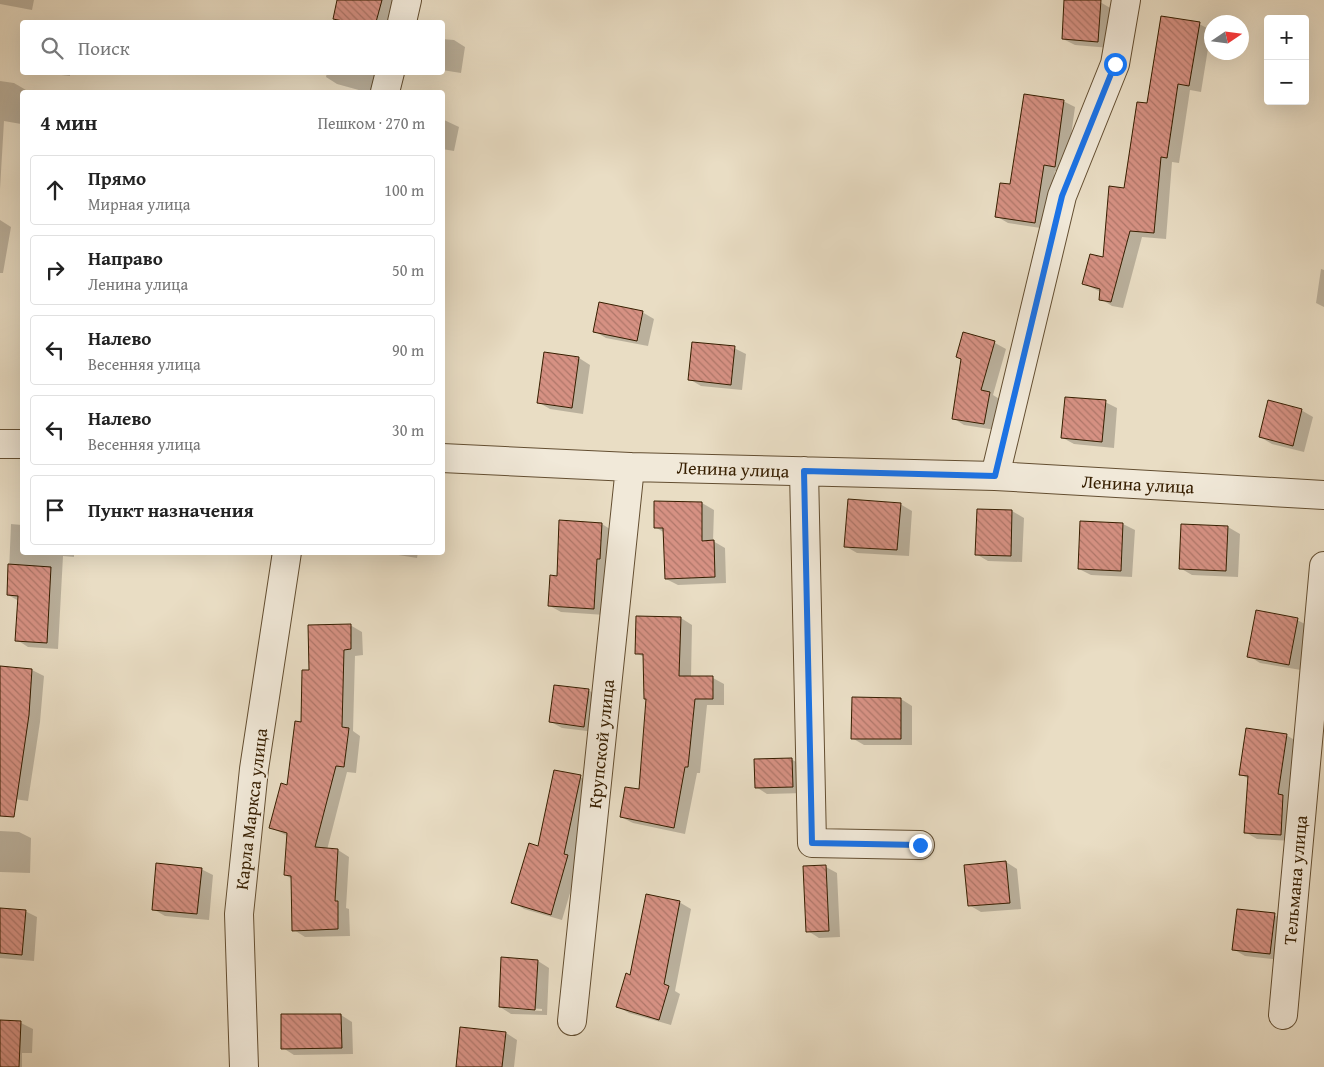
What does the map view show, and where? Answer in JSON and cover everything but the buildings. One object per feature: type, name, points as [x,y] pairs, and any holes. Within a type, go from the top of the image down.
[{"type":"street","points":[[402,20],[407,0]]},
{"type":"street","points":[[995,476],[1062,196],[1115,64],[1126,0]]},
{"type":"street","points":[[386,90],[389,75]]},
{"type":"street","points":[[0,444],[20,444]]},
{"type":"street","name":"Ленина улица","points":[[445,458],[630,466],[995,476],[1324,495]]},
{"type":"street","name":"Крупской улица","points":[[572,1021],[630,466]]},
{"type":"street","points":[[804,471],[812,843],[920,845]]},
{"type":"street","name":"Карла Маркса улица","points":[[244,1067],[239,914],[254,769],[287,555]]},
{"type":"street","name":"Тельмана улица","points":[[1283,1015],[1324,566]]},
{"type":"route","points":[[920,845],[812,843],[804,471],[995,476],[1062,196],[1115,64]]}]
